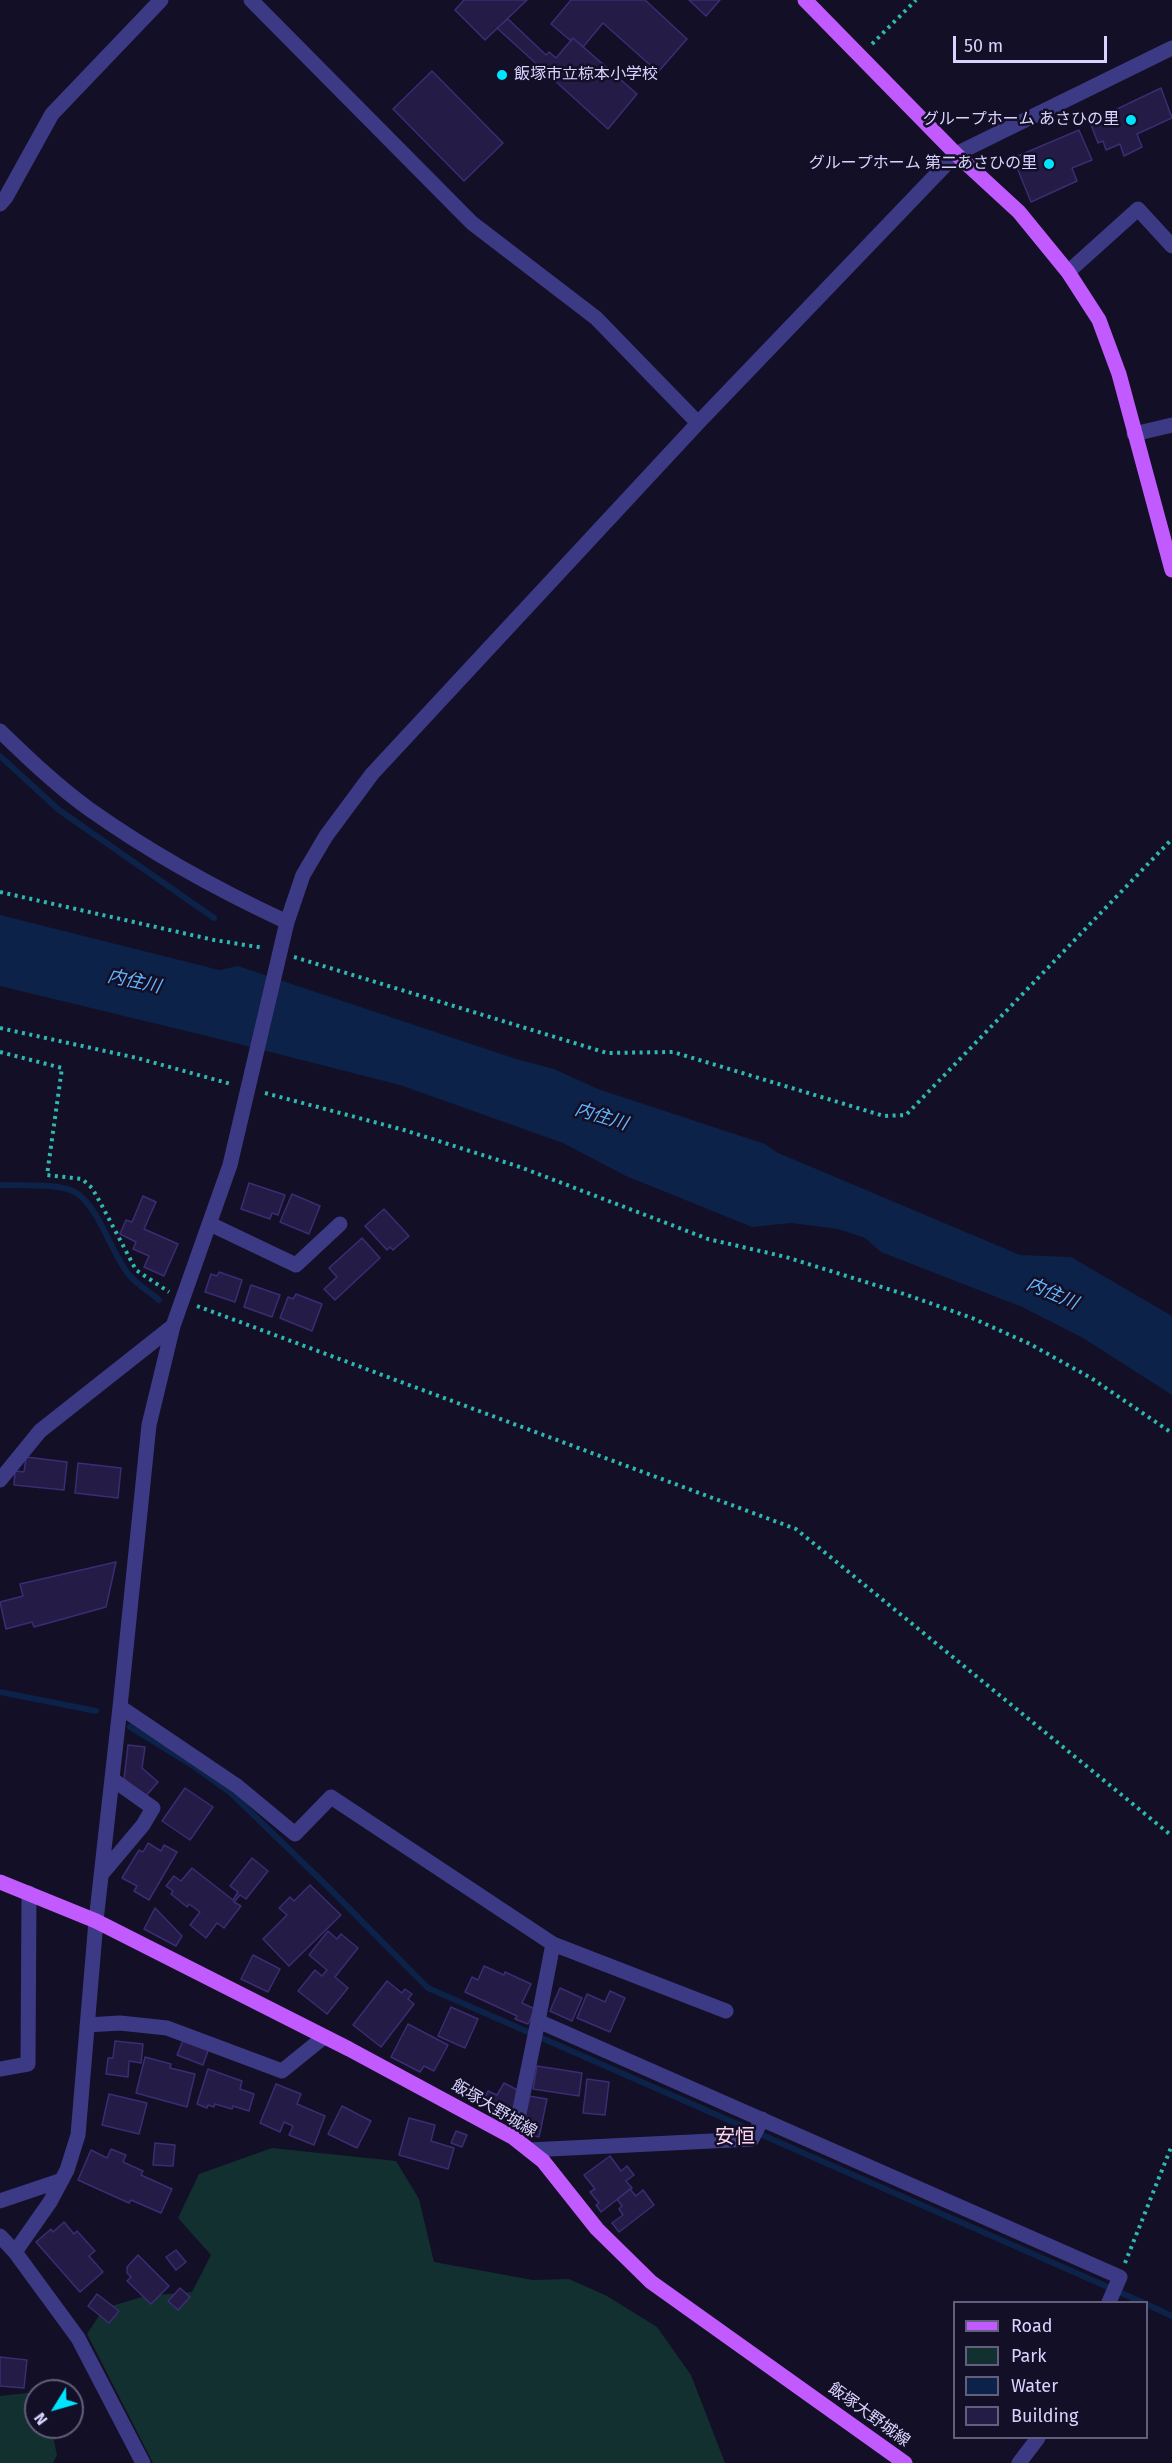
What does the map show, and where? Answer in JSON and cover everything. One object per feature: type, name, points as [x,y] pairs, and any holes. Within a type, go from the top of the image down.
[{"type":"main road","points":[[805,0],[956,154],[1019,212],[1068,272],[1099,320],[1119,374],[1172,570]]},
{"type":"main road","name":"飯塚大野城線","points":[[0,1882],[96,1921],[324,2037],[514,2138],[543,2161],[597,2229],[651,2282],[905,2463]]},
{"type":"street","points":[[0,204],[52,114],[161,0]]},
{"type":"street","points":[[250,0],[472,223],[596,318],[698,423]]},
{"type":"street","points":[[15,2252],[50,2202],[62,2180],[78,2135],[96,1921],[149,1425],[173,1326],[230,1165],[279,952],[303,875],[326,837],[372,774],[698,423],[956,154],[1172,48]]},
{"type":"street","points":[[1068,272],[1138,209],[1172,246]]},
{"type":"street","points":[[1134,434],[1172,425]]},
{"type":"street","points":[[0,731],[43,772],[88,808],[137,841],[228,894],[287,922]]},
{"type":"street","points":[[210,1224],[296,1265],[340,1224]]},
{"type":"street","points":[[0,1480],[40,1431],[173,1326]]},
{"type":"street","points":[[120,1707],[237,1786],[295,1834],[331,1797],[553,1944],[726,2011]]},
{"type":"street","points":[[101,1875],[143,1825],[153,1808],[112,1779]]},
{"type":"street","points":[[0,2069],[28,2064],[29,1893]]},
{"type":"street","points":[[514,2138],[553,1944]]},
{"type":"street","points":[[87,2025],[120,2023],[167,2028],[282,2071],[324,2037]]},
{"type":"street","points":[[536,2032],[757,2129],[1120,2277],[1109,2301]]},
{"type":"street","points":[[529,2150],[757,2129]]},
{"type":"street","points":[[0,2201],[62,2180]]},
{"type":"street","points":[[0,2236],[15,2252],[78,2338],[143,2463]]},
{"type":"street","points":[[1019,2463],[1037,2439]]},
{"type":"path","points":[[860,55],[916,0]]},
{"type":"path","points":[[0,892],[214,940],[252,945],[607,1053],[673,1052],[884,1116],[906,1115],[1172,839]]},
{"type":"path","points":[[0,1028],[137,1058],[425,1137],[519,1167],[708,1239],[786,1257],[904,1294],[972,1318],[1030,1344],[1091,1378],[1172,1433]]},
{"type":"path","points":[[0,1052],[62,1068],[47,1175],[82,1179],[92,1188],[136,1270],[182,1300],[796,1529],[1172,1836]]},
{"type":"path","points":[[1120,2277],[1172,2145]]},
{"type":"green space","points":[[272,2148],[396,2161],[419,2199],[434,2262],[533,2280],[569,2279],[607,2296],[657,2327],[691,2375],[725,2463],[153,2463],[87,2334],[104,2308],[146,2296],[192,2292],[211,2255],[178,2218],[199,2174]]},
{"type":"green space","points":[[24,2393],[24,2439],[54,2439],[57,2455],[53,2463],[0,2463],[0,2396]]},
{"type":"water","name":"内住川","points":[[0,915],[219,970],[238,966],[516,1059],[554,1069],[598,1089],[765,1144],[776,1152],[1020,1255],[1071,1257],[1172,1316],[1172,1395],[1083,1338],[1022,1307],[881,1252],[865,1238],[838,1229],[791,1223],[752,1227],[626,1176],[563,1143],[400,1085],[0,986]]},
{"type":"building","points":[[464,0],[527,0],[485,40],[455,10]]},
{"type":"building","points":[[571,0],[645,0],[687,39],[658,72],[603,23],[583,47],[573,38],[571,41],[551,24]]},
{"type":"building","points":[[689,0],[720,0],[706,16]]},
{"type":"building","points":[[508,19],[546,55],[549,52],[556,58],[573,38],[637,94],[608,129],[497,28]]},
{"type":"building","points":[[432,71],[503,143],[464,181],[393,109]]},
{"type":"building","name":"グループホーム あさひの里","points":[[1161,88],[1172,118],[1137,134],[1142,147],[1124,156],[1120,144],[1106,150],[1103,141],[1098,143],[1090,122]]},
{"type":"building","name":"グループホーム 第二あさひの里","points":[[1079,130],[1092,160],[1072,168],[1077,181],[1031,202],[1013,158]]},
{"type":"building","points":[[249,1183],[285,1195],[278,1215],[272,1213],[270,1219],[241,1209]]},
{"type":"building","points":[[292,1194],[320,1206],[309,1234],[280,1222]]},
{"type":"building","points":[[143,1196],[156,1202],[144,1229],[178,1244],[164,1276],[144,1267],[149,1256],[133,1249],[136,1242],[120,1234],[126,1220],[132,1222]]},
{"type":"building","points":[[384,1209],[409,1236],[393,1250],[390,1247],[387,1250],[365,1226]]},
{"type":"building","points":[[362,1238],[380,1258],[335,1300],[324,1289],[337,1277],[329,1268]]},
{"type":"building","points":[[219,1272],[242,1280],[235,1302],[205,1292],[211,1274],[217,1276]]},
{"type":"building","points":[[251,1285],[280,1295],[272,1317],[244,1307]]},
{"type":"building","points":[[296,1294],[322,1304],[312,1331],[280,1318],[288,1297],[293,1299]]},
{"type":"building","points":[[26,1457],[67,1462],[64,1490],[14,1485],[15,1471],[24,1472]]},
{"type":"building","points":[[78,1463],[121,1468],[118,1498],[75,1493]]},
{"type":"building","points":[[116,1562],[106,1607],[34,1627],[32,1622],[6,1629],[0,1602],[23,1596],[20,1584]]},
{"type":"building","points":[[128,1745],[145,1747],[142,1768],[158,1782],[145,1797],[124,1779]]},
{"type":"building","points":[[185,1788],[213,1807],[190,1840],[162,1821]]},
{"type":"building","points":[[148,1843],[161,1851],[164,1845],[177,1852],[149,1900],[134,1891],[137,1886],[122,1878],[139,1850],[143,1852]]},
{"type":"building","points":[[252,1858],[268,1871],[246,1899],[240,1895],[234,1902],[241,1906],[224,1928],[217,1923],[206,1938],[190,1925],[200,1912],[189,1904],[187,1907],[171,1894],[173,1891],[166,1886],[174,1876],[181,1881],[192,1868],[233,1900],[238,1892],[230,1886]]},
{"type":"building","points":[[310,1885],[341,1915],[289,1966],[263,1939],[287,1915],[279,1908],[290,1897],[294,1901]]},
{"type":"building","points":[[155,1908],[182,1936],[176,1946],[144,1929]]},
{"type":"building","points":[[328,1931],[337,1939],[341,1934],[358,1948],[335,1977],[348,1988],[327,2014],[298,1991],[315,1970],[322,1976],[327,1970],[309,1955]]},
{"type":"building","points":[[253,1955],[280,1969],[268,1992],[241,1979]]},
{"type":"building","points":[[484,1966],[504,1975],[505,1972],[531,1984],[522,2003],[535,2009],[528,2024],[515,2019],[517,2016],[465,1992],[472,1977],[478,1980]]},
{"type":"building","points":[[387,1981],[402,1993],[405,1989],[412,1994],[408,1999],[414,2004],[381,2047],[353,2025]]},
{"type":"building","points":[[560,1988],[582,1998],[572,2021],[550,2011]]},
{"type":"building","points":[[610,1991],[625,1998],[610,2032],[577,2018],[587,1994],[605,2002]]},
{"type":"building","points":[[451,2007],[478,2019],[465,2048],[438,2036]]},
{"type":"building","points":[[408,2024],[448,2045],[434,2071],[424,2066],[420,2072],[391,2057]]},
{"type":"building","points":[[184,2038],[209,2048],[203,2065],[177,2055]]},
{"type":"building","points":[[115,2041],[143,2044],[141,2063],[129,2061],[128,2077],[106,2074],[108,2058],[113,2058]]},
{"type":"building","points":[[145,2057],[171,2064],[170,2068],[195,2074],[187,2107],[136,2093]]},
{"type":"building","points":[[537,2066],[582,2073],[579,2096],[533,2089]]},
{"type":"building","points":[[208,2069],[242,2081],[240,2089],[254,2094],[249,2111],[233,2106],[232,2109],[215,2104],[214,2107],[208,2105],[207,2108],[197,2104]]},
{"type":"building","points":[[587,2079],[609,2082],[605,2115],[583,2113]]},
{"type":"building","points":[[504,2083],[523,2093],[510,2117],[482,2103],[488,2091],[497,2095]]},
{"type":"building","points":[[276,2084],[301,2094],[297,2104],[325,2116],[314,2145],[289,2135],[293,2126],[284,2122],[280,2132],[260,2123]]},
{"type":"building","points":[[109,2094],[147,2103],[139,2134],[102,2125]]},
{"type":"building","points":[[529,2096],[547,2099],[539,2137],[521,2133]]},
{"type":"building","points":[[342,2106],[371,2121],[357,2148],[328,2134]]},
{"type":"building","points":[[409,2118],[435,2125],[431,2141],[454,2148],[448,2169],[399,2155]]},
{"type":"building","points":[[456,2131],[467,2135],[462,2147],[451,2143]]},
{"type":"building","points":[[155,2143],[175,2145],[173,2166],[153,2165]]},
{"type":"building","points":[[111,2149],[126,2155],[123,2162],[143,2171],[141,2175],[172,2189],[161,2213],[131,2200],[129,2203],[78,2180],[91,2150],[107,2158]]},
{"type":"building","points":[[610,2156],[621,2171],[627,2166],[634,2175],[626,2181],[632,2188],[601,2212],[596,2205],[599,2203],[590,2192],[595,2189],[584,2175]]},
{"type":"building","points":[[630,2189],[636,2196],[643,2190],[654,2205],[619,2232],[612,2223],[623,2215],[619,2209],[622,2206],[617,2199]]},
{"type":"building","points":[[64,2222],[74,2234],[77,2231],[95,2251],[89,2256],[103,2272],[80,2292],[36,2242],[51,2229],[53,2232]]},
{"type":"building","points":[[176,2250],[186,2262],[176,2270],[166,2257]]},
{"type":"building","points":[[138,2255],[169,2286],[151,2304],[127,2281],[131,2277],[127,2273],[127,2267]]},
{"type":"building","points":[[180,2288],[190,2297],[178,2310],[168,2301]]},
{"type":"building","points":[[97,2294],[119,2311],[109,2323],[88,2306]]},
{"type":"building","points":[[0,2357],[27,2360],[24,2388],[0,2386]]},
{"type":"waterway","points":[[0,756],[59,810],[214,918]]},
{"type":"waterway","points":[[0,1185],[51,1186],[71,1190],[78,1194],[100,1222],[123,1267],[130,1276],[159,1300]]},
{"type":"waterway","points":[[0,1692],[96,1711]]},
{"type":"waterway","points":[[130,1727],[195,1767],[231,1793],[428,1988],[1108,2287]]},
{"type":"waterway","points":[[1121,2293],[1140,2301]]},
{"type":"waterway","points":[[1148,2305],[1172,2316]]},
{"type":"place","name":"飯塚市立椋本小学校","points":[[502,75]]},
{"type":"place","name":"グループホーム あさひの里","points":[[1131,120]]},
{"type":"place","name":"グループホーム 第二あさひの里","points":[[1049,164]]},
{"type":"district","name":"安恒","points":[[735,2137]]}]
